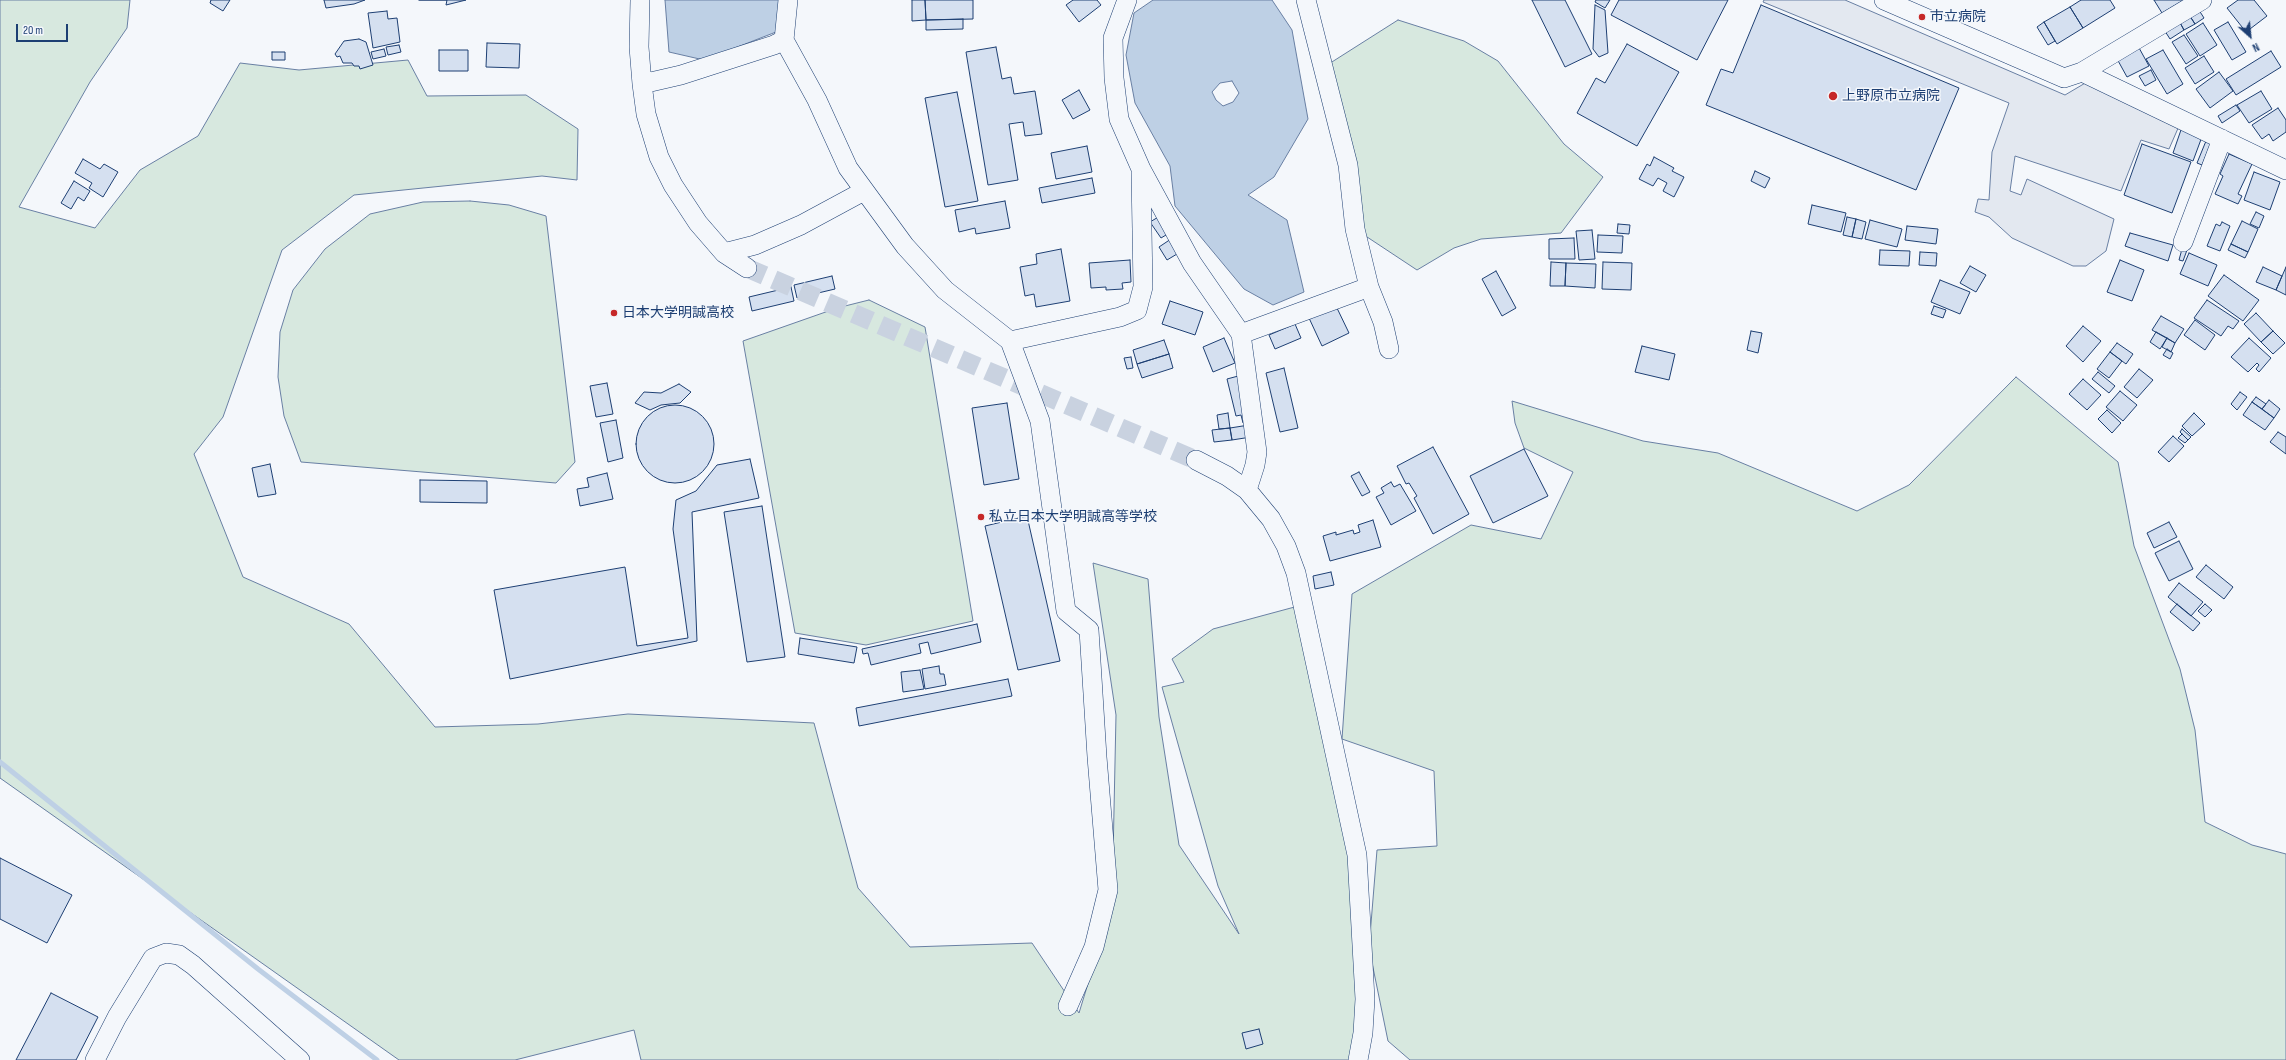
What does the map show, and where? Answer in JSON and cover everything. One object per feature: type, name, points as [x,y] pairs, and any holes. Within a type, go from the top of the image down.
[{"type":"street","points":[[640,0],[639,47],[642,84],[648,121],[659,157],[667,175],[698,223],[724,253],[747,268]]},
{"type":"street","points":[[788,0],[784,40],[817,100],[848,168],[905,246],[945,290],[1010,341],[1040,421],[1066,611],[1090,630],[1097,758],[1108,890],[1094,947],[1068,1006]]},
{"type":"street","points":[[1127,0],[1113,38],[1114,78],[1119,118],[1141,169],[1192,263],[1241,334],[1257,452],[1255,465],[1247,490]]},
{"type":"street","points":[[1306,0],[1348,165],[1355,229],[1369,287],[1383,322],[1389,349]]},
{"type":"street","points":[[1886,0],[2064,78],[2082,72],[2202,0]]},
{"type":"street","points":[[642,84],[681,75],[774,45],[784,40]]},
{"type":"street","points":[[2082,72],[2286,170]]},
{"type":"street","points":[[2183,242],[2222,139]]},
{"type":"street","points":[[1010,341],[1120,317],[1137,310],[1143,287],[1141,169]]},
{"type":"street","points":[[724,253],[755,245],[801,226],[864,191]]},
{"type":"street","points":[[1241,334],[1369,287]]},
{"type":"street","points":[[1196,460],[1227,476],[1247,490],[1271,519],[1286,546],[1296,572],[1357,855],[1365,1000],[1363,1033],[1358,1060]]},
{"type":"street","points":[[95,1060],[117,1017],[153,958],[166,953],[179,955],[193,965],[300,1060]]},
{"type":"shaded area","points":[[0,0],[130,0],[127,28],[90,82],[19,207],[95,228],[140,170],[198,136],[240,63],[299,70],[408,60],[427,96],[526,95],[578,129],[577,180],[542,176],[354,195],[282,250],[223,417],[194,454],[243,577],[349,624],[435,727],[538,724],[628,714],[814,723],[858,888],[910,947],[1032,943],[1079,1013],[1112,905],[1116,715],[1093,563],[1148,579],[1159,717],[1179,845],[1239,934],[1218,886],[1162,687],[1184,682],[1172,659],[1213,629],[1302,605],[1357,855],[1358,1060],[641,1060],[634,1030],[515,1060],[399,1060],[0,778]]},
{"type":"shaded area","points":[[1764,0],[1845,0],[2065,95],[2087,82],[2179,126],[2169,149],[2141,140],[2121,191],[2015,156],[2010,191],[2021,195],[2027,179],[2114,219],[2106,251],[2086,266],[2073,266],[2012,238],[1989,217],[1975,212],[1978,199],[1989,200],[1992,152],[2009,103],[1763,2]]},
{"type":"shaded area","points":[[1398,20],[1464,41],[1498,61],[1564,144],[1603,177],[1561,233],[1481,239],[1454,248],[1417,270],[1355,229],[1324,67]]},
{"type":"shaded area","points":[[470,201],[509,205],[546,216],[575,462],[556,483],[301,462],[284,416],[278,377],[280,332],[293,290],[325,249],[370,214],[423,202]]},
{"type":"shaded area","points":[[869,300],[925,327],[973,621],[866,645],[795,633],[743,341],[837,308]]},
{"type":"shaded area","points":[[2016,377],[2118,462],[2134,546],[2180,669],[2195,730],[2205,822],[2252,845],[2286,854],[2286,1060],[1410,1060],[1388,1041],[1369,948],[1377,850],[1437,846],[1434,771],[1342,739],[1352,594],[1471,525],[1541,539],[1573,472],[1524,448],[1515,423],[1512,401],[1643,441],[1718,453],[1857,511],[1909,485]]},
{"type":"water","points":[[665,0],[786,0],[776,32],[704,60],[669,52]]},
{"type":"water","points":[[1153,0],[1272,0],[1292,30],[1308,119],[1274,177],[1248,195],[1287,220],[1304,292],[1273,305],[1244,289],[1175,206],[1170,166],[1135,103],[1126,55],[1134,13]],"holes":[[[1232,81],[1239,93],[1233,102],[1223,106],[1216,100],[1212,92],[1220,83]]]},
{"type":"building","points":[[211,0],[230,0],[223,11],[210,3]]},
{"type":"building","points":[[324,0],[365,0],[354,4],[326,8]]},
{"type":"building","points":[[447,0],[466,0],[446,5]]},
{"type":"building","points":[[912,0],[925,0],[926,20],[912,21]]},
{"type":"building","points":[[925,0],[973,0],[973,19],[926,20]]},
{"type":"building","points":[[1073,0],[1097,0],[1101,5],[1079,22],[1066,5]]},
{"type":"building","points":[[1532,0],[1565,0],[1592,54],[1565,67]]},
{"type":"building","points":[[1596,0],[1610,0],[1605,8],[1595,2]]},
{"type":"building","points":[[1619,0],[1728,0],[1697,60],[1611,15]]},
{"type":"building","points":[[2081,0],[2110,0],[2115,8],[2083,28],[2070,7]]},
{"type":"building","points":[[2154,0],[2184,0],[2162,13]]},
{"type":"building","points":[[2238,0],[2254,0],[2267,16],[2246,32],[2227,8]]},
{"type":"building","points":[[1595,5],[1605,10],[1608,53],[1599,57],[1593,49]]},
{"type":"building","name":"上野原市立病院","points":[[1761,5],[1959,88],[1916,190],[1706,105],[1721,69],[1733,73]]},
{"type":"building","points":[[2070,7],[2083,28],[2057,44],[2044,22]]},
{"type":"building","points":[[2197,7],[2204,18],[2195,24],[2188,13]]},
{"type":"building","points":[[387,11],[388,19],[397,18],[400,42],[373,48],[368,13]]},
{"type":"building","points":[[2188,13],[2195,24],[2184,30],[2178,19]]},
{"type":"building","points":[[963,19],[963,29],[926,30],[926,20]]},
{"type":"building","points":[[2178,19],[2184,30],[2170,39],[2163,28]]},
{"type":"building","points":[[2044,22],[2055,41],[2048,45],[2037,27]]},
{"type":"building","points":[[2228,22],[2246,52],[2232,60],[2214,30]]},
{"type":"building","points":[[2203,23],[2217,45],[2200,56],[2186,34]]},
{"type":"building","points":[[2184,35],[2198,56],[2186,64],[2172,42]]},
{"type":"building","points":[[359,39],[366,42],[373,65],[360,69],[359,66],[354,66],[352,63],[343,63],[340,56],[337,57],[335,54],[344,41]]},
{"type":"building","points":[[487,43],[520,44],[519,68],[486,67]]},
{"type":"building","points":[[1627,44],[1679,72],[1637,146],[1577,113],[1596,78],[1605,83]]},
{"type":"building","points":[[399,45],[401,52],[388,55],[386,47]]},
{"type":"building","points":[[2138,46],[2149,66],[2127,77],[2116,57]]},
{"type":"building","points":[[996,47],[1002,79],[1011,77],[1014,94],[1035,91],[1042,134],[1025,136],[1023,122],[1009,124],[1018,180],[988,185],[966,52]]},
{"type":"building","points":[[384,49],[386,56],[373,59],[371,52]]},
{"type":"building","points":[[439,50],[468,50],[468,71],[439,71]]},
{"type":"building","points":[[2163,50],[2183,84],[2167,94],[2146,59]]},
{"type":"building","points":[[2271,51],[2281,67],[2236,95],[2226,79]]},
{"type":"building","points":[[272,52],[285,52],[285,60],[272,60]]},
{"type":"building","points":[[2204,56],[2214,72],[2195,84],[2185,68]]},
{"type":"building","points":[[2151,70],[2156,80],[2145,86],[2139,76]]},
{"type":"building","points":[[2219,72],[2233,91],[2210,108],[2196,89]]},
{"type":"building","points":[[1079,90],[1090,110],[1073,119],[1062,100]]},
{"type":"building","points":[[2261,91],[2272,109],[2249,123],[2237,105]]},
{"type":"building","points":[[957,92],[978,201],[945,207],[925,98]]},
{"type":"building","points":[[2236,105],[2240,111],[2222,123],[2218,116]]},
{"type":"building","points":[[2278,108],[2286,120],[2286,132],[2273,141],[2269,134],[2262,139],[2252,125]]},
{"type":"building","points":[[2182,127],[2203,134],[2193,161],[2173,153]]},
{"type":"building","points":[[2206,141],[2211,143],[2202,165],[2197,163]]},
{"type":"building","points":[[2142,144],[2191,162],[2172,213],[2124,195]]},
{"type":"building","points":[[1087,146],[1092,172],[1056,179],[1051,153]]},
{"type":"building","points":[[2229,154],[2252,164],[2238,194],[2242,196],[2238,204],[2215,194],[2223,176],[2220,174]]},
{"type":"building","points":[[1654,157],[1674,168],[1672,171],[1684,177],[1674,197],[1663,191],[1667,183],[1658,178],[1653,186],[1639,179],[1647,164],[1650,166]]},
{"type":"building","points":[[83,159],[100,169],[104,164],[118,172],[103,197],[89,188],[92,183],[75,173]]},
{"type":"building","points":[[1755,171],[1770,178],[1765,188],[1751,181]]},
{"type":"building","points":[[2254,172],[2280,182],[2270,210],[2244,200]]},
{"type":"building","points":[[1092,178],[1095,193],[1042,203],[1039,188]]},
{"type":"building","points":[[74,181],[90,191],[84,201],[78,197],[71,209],[61,203]]},
{"type":"building","points":[[1005,201],[1010,228],[976,234],[975,228],[959,232],[955,210]]},
{"type":"building","points":[[1812,205],[1846,213],[1841,232],[1808,224]]},
{"type":"building","points":[[2256,212],[2264,216],[2259,228],[2250,224]]},
{"type":"building","points":[[1160,216],[1171,232],[1161,238],[1150,222]]},
{"type":"building","points":[[1847,217],[1856,219],[1852,237],[1843,235]]},
{"type":"building","points":[[1856,219],[1866,222],[1862,239],[1852,237]]},
{"type":"building","points":[[1870,220],[1902,229],[1897,247],[1865,239]]},
{"type":"building","points":[[2242,221],[2258,229],[2248,252],[2231,244]]},
{"type":"building","points":[[2222,222],[2230,226],[2220,251],[2207,246],[2216,224],[2220,226]]},
{"type":"building","points":[[1618,224],[1630,225],[1629,234],[1617,233]]},
{"type":"building","points":[[1907,226],[1938,229],[1936,244],[1905,240]]},
{"type":"building","points":[[1592,230],[1595,259],[1579,260],[1576,231]]},
{"type":"building","points":[[2130,233],[2173,245],[2168,261],[2125,246]]},
{"type":"building","points":[[1598,235],[1623,236],[1622,253],[1597,252]]},
{"type":"building","points":[[1174,237],[1182,251],[1167,260],[1159,247]]},
{"type":"building","points":[[1574,238],[1575,259],[1549,259],[1549,239]]},
{"type":"building","points":[[2231,244],[2248,252],[2245,258],[2228,250]]},
{"type":"building","points":[[1061,249],[1070,301],[1036,307],[1034,294],[1025,296],[1020,267],[1037,264],[1036,254]]},
{"type":"building","points":[[2182,249],[2187,250],[2183,261],[2179,260]]},
{"type":"building","points":[[1880,250],[1910,251],[1909,266],[1879,265]]},
{"type":"building","points":[[1920,252],[1937,253],[1936,266],[1919,265]]},
{"type":"building","points":[[2189,253],[2217,265],[2208,286],[2180,274]]},
{"type":"building","points":[[1130,260],[1131,282],[1122,283],[1123,289],[1106,290],[1106,287],[1091,288],[1089,263]]},
{"type":"building","points":[[2120,260],[2144,270],[2132,301],[2107,292]]},
{"type":"building","points":[[1551,262],[1566,263],[1565,286],[1550,286]]},
{"type":"building","points":[[1603,262],[1632,263],[1631,290],[1602,289]]},
{"type":"building","points":[[1566,263],[1596,264],[1595,288],[1565,286]]},
{"type":"building","points":[[1970,266],[1986,275],[1976,292],[1960,283]]},
{"type":"building","points":[[2263,267],[2282,276],[2276,290],[2256,282]]},
{"type":"building","points":[[2286,267],[2286,295],[2276,290]]},
{"type":"building","points":[[1496,271],[1516,308],[1502,316],[1482,279]]},
{"type":"building","points":[[2224,275],[2259,300],[2243,321],[2208,296]]},
{"type":"building","points":[[832,276],[835,289],[797,298],[794,285]]},
{"type":"building","points":[[1940,280],[1970,292],[1960,314],[1931,302]]},
{"type":"building","points":[[791,287],[794,301],[752,311],[749,297]]},
{"type":"building","points":[[2207,300],[2239,321],[2233,329],[2228,326],[2221,336],[2194,318]]},
{"type":"building","points":[[1170,301],[1203,312],[1195,335],[1162,324]]},
{"type":"building","points":[[1336,306],[1349,333],[1322,346],[1309,318]]},
{"type":"building","points":[[1934,306],[1946,310],[1943,318],[1931,314]]},
{"type":"building","points":[[2256,313],[2273,331],[2261,342],[2244,324]]},
{"type":"building","points":[[2161,316],[2184,329],[2175,343],[2152,330]]},
{"type":"building","points":[[2195,320],[2215,335],[2205,350],[2184,335]]},
{"type":"building","points":[[1295,324],[1301,338],[1275,349],[1269,335]]},
{"type":"building","points":[[2083,326],[2101,341],[2083,362],[2066,346]]},
{"type":"building","points":[[1751,331],[1762,333],[1758,353],[1747,350]]},
{"type":"building","points":[[2273,331],[2285,343],[2273,354],[2261,342]]},
{"type":"building","points":[[2156,332],[2167,338],[2160,349],[2150,342]]},
{"type":"building","points":[[1224,338],[1235,363],[1213,372],[1203,347]]},
{"type":"building","points":[[2167,338],[2175,343],[2171,352],[2162,347]]},
{"type":"building","points":[[2249,338],[2271,358],[2259,372],[2256,369],[2259,365],[2257,363],[2248,372],[2231,357]]},
{"type":"building","points":[[1164,340],[1169,354],[1137,364],[1133,350]]},
{"type":"building","points":[[2117,343],[2133,354],[2126,364],[2110,352]]},
{"type":"building","points":[[1642,346],[1675,354],[1669,380],[1635,372]]},
{"type":"building","points":[[2167,349],[2173,353],[2170,359],[2163,355]]},
{"type":"building","points":[[2110,352],[2122,361],[2109,378],[2097,369]]},
{"type":"building","points":[[1169,354],[1173,368],[1142,378],[1137,364]]},
{"type":"building","points":[[1131,357],[1133,368],[1127,369],[1124,358]]},
{"type":"building","points":[[1284,368],[1298,428],[1280,432],[1266,373]]},
{"type":"building","points":[[2139,369],[2153,380],[2137,398],[2124,387]]},
{"type":"building","points":[[2098,372],[2115,386],[2109,393],[2092,379]]},
{"type":"building","points":[[1242,375],[1253,421],[1243,423],[1241,415],[1236,416],[1227,379]]},
{"type":"building","points":[[2083,379],[2101,395],[2087,410],[2069,394]]},
{"type":"building","points":[[607,383],[613,414],[596,417],[590,386]]},
{"type":"building","points":[[679,384],[691,392],[680,403],[661,405],[650,410],[635,403],[644,392],[661,393]]},
{"type":"building","points":[[2120,391],[2137,405],[2123,421],[2106,407]]},
{"type":"building","points":[[2240,392],[2247,397],[2237,410],[2231,404]]},
{"type":"building","points":[[2256,397],[2266,404],[2262,409],[2252,402]]},
{"type":"building","points":[[2269,400],[2280,409],[2274,418],[2262,409]]},
{"type":"building","points":[[2252,402],[2274,418],[2265,430],[2243,415]]},
{"type":"building","points":[[1007,403],[1019,479],[984,485],[972,408]]},
{"type":"building","points":[[675,405],[690,408],[702,417],[711,429],[714,444],[711,459],[702,471],[690,480],[675,483],[660,480],[648,471],[639,459],[636,444],[639,429],[648,417],[660,408]]},
{"type":"building","points":[[2107,410],[2121,423],[2112,433],[2098,419]]},
{"type":"building","points":[[1228,413],[1230,428],[1219,429],[1217,415]]},
{"type":"building","points":[[2194,413],[2205,424],[2192,436],[2182,426]]},
{"type":"building","points":[[616,420],[623,458],[608,462],[600,423]]},
{"type":"building","points":[[1249,425],[1251,437],[1232,440],[1230,428]]},
{"type":"building","points":[[1230,428],[1232,440],[1214,442],[1212,430]]},
{"type":"building","points":[[2182,429],[2191,437],[2188,440],[2180,432]]},
{"type":"building","points":[[2278,432],[2286,437],[2286,454],[2270,442]]},
{"type":"building","points":[[2182,434],[2188,440],[2185,443],[2178,438]]},
{"type":"building","points":[[2173,436],[2184,446],[2169,462],[2158,452]]},
{"type":"building","points":[[1433,447],[1469,514],[1433,534],[1414,498],[1417,496],[1409,483],[1406,484],[1397,466]]},
{"type":"building","points":[[1524,449],[1548,496],[1493,523],[1470,476]]},
{"type":"building","points":[[750,459],[759,498],[692,512],[697,641],[510,679],[494,590],[625,567],[637,646],[688,638],[673,529],[676,500],[696,491],[717,465]]},
{"type":"building","points":[[270,464],[276,494],[258,497],[252,468]]},
{"type":"building","points":[[1359,472],[1370,492],[1362,496],[1351,476]]},
{"type":"building","points":[[607,473],[613,499],[580,506],[577,489],[589,487],[587,478]]},
{"type":"building","points":[[420,480],[487,481],[487,503],[420,502]]},
{"type":"building","points":[[1391,482],[1394,487],[1400,484],[1416,511],[1391,525],[1376,497],[1384,493],[1381,488]]},
{"type":"building","points":[[762,506],[785,657],[747,662],[724,512]]},
{"type":"building","points":[[1027,516],[1060,661],[1018,670],[985,526]]},
{"type":"building","points":[[1373,520],[1381,547],[1330,561],[1323,536],[1336,532],[1336,535],[1353,530],[1354,534],[1360,532],[1358,525]]},
{"type":"building","points":[[2169,522],[2177,537],[2154,548],[2147,533]]},
{"type":"building","points":[[2179,541],[2193,569],[2169,581],[2155,553]]},
{"type":"building","points":[[2206,565],[2233,587],[2224,599],[2196,577]]},
{"type":"building","points":[[1331,572],[1334,585],[1315,589],[1313,576]]},
{"type":"building","points":[[2179,583],[2203,602],[2191,616],[2168,597]]},
{"type":"building","points":[[2177,604],[2200,623],[2193,631],[2170,612]]},
{"type":"building","points":[[2205,604],[2212,610],[2205,617],[2198,611]]},
{"type":"building","points":[[977,624],[981,642],[931,654],[928,642],[919,644],[921,653],[871,665],[868,653],[863,654],[862,649]]},
{"type":"building","points":[[800,638],[857,647],[854,663],[798,654]]},
{"type":"building","points":[[939,666],[940,674],[944,674],[946,685],[925,689],[922,669]]},
{"type":"building","points":[[920,670],[924,689],[903,692],[901,672]]},
{"type":"building","points":[[1008,679],[1012,696],[859,726],[856,708]]},
{"type":"building","points":[[0,858],[72,895],[47,943],[0,919]]},
{"type":"building","points":[[51,993],[98,1017],[76,1060],[16,1060]]},
{"type":"building","points":[[1259,1029],[1263,1044],[1246,1049],[1242,1033]]},
{"type":"waterway","points":[[0,762],[258,969],[377,1060]]},
{"type":"tunnel","points":[[747,268],[1196,460]]},
{"type":"place","name":"市立病院","points":[[1922,17]]},
{"type":"place","name":"上野原市立病院","points":[[1833,96]]},
{"type":"place","name":"日本大学明誠高校","points":[[614,313]]},
{"type":"place","name":"私立日本大学明誠高等学校","points":[[981,517]]}]
